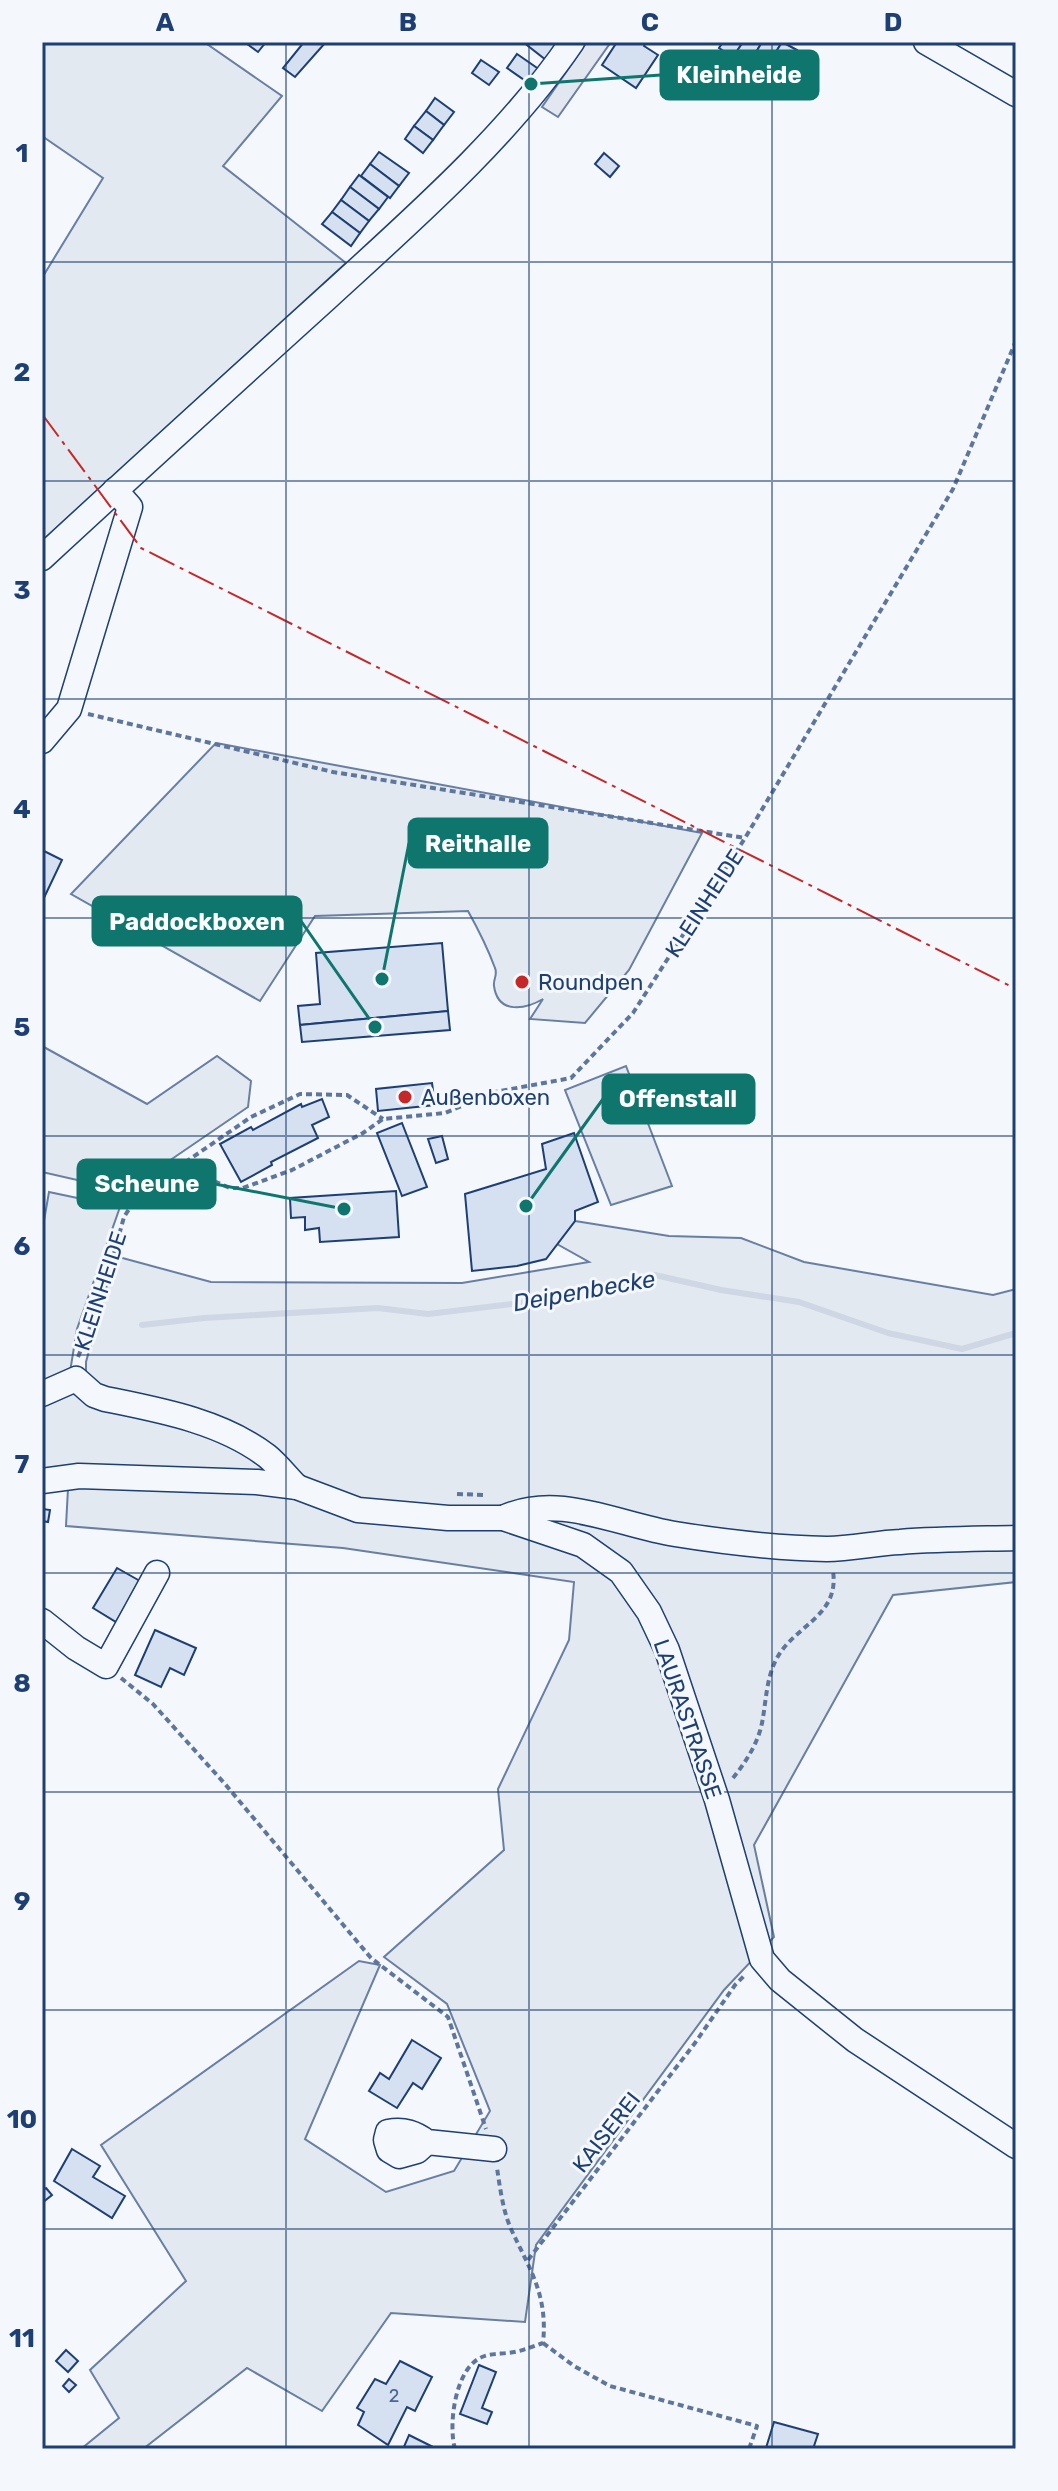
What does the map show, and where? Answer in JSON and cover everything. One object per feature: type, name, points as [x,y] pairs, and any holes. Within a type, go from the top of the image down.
[{"type":"street","points":[[42,558],[374,254],[507,125],[543,85],[572,42]]},
{"type":"street","points":[[926,42],[1016,94]]},
{"type":"street","points":[[42,741],[69,709],[130,507],[115,490]]},
{"type":"street","name":"KLEINHEIDE","points":[[42,1394],[76,1379],[94,1395],[186,1417],[233,1437],[266,1456],[297,1487]]},
{"type":"street","name":"LAURASTRASSE","points":[[42,1481],[79,1476],[257,1482],[297,1487],[358,1510],[448,1518],[511,1514],[583,1545],[621,1572],[649,1612],[667,1650],[714,1789],[762,1959],[780,1980],[855,2040],[1016,2146]]},
{"type":"street","points":[[511,1514],[545,1507],[573,1510],[674,1534],[801,1548],[1016,1538]]},
{"type":"street","points":[[42,1621],[76,1648],[106,1666],[157,1573]]},
{"type":"street","points":[[427,2142],[494,2149]]},
{"type":"path","name":"KLEINHEIDE","points":[[76,1379],[78,1359],[101,1300],[124,1217],[143,1191],[175,1170],[188,1170],[230,1188],[243,1188],[292,1170],[363,1133],[383,1119],[445,1113],[495,1092],[571,1078],[633,1013],[745,838],[953,489],[1016,341]]},
{"type":"path","points":[[69,709],[333,772],[745,838]]},
{"type":"path","points":[[175,1170],[251,1117],[300,1094],[347,1095],[383,1119]]},
{"type":"path","points":[[452,1494],[478,1493],[494,1497],[511,1514]]},
{"type":"path","points":[[714,1789],[729,1782],[748,1758],[762,1727],[766,1693],[775,1661],[800,1632],[819,1617],[832,1594],[831,1549]]},
{"type":"path","points":[[106,1666],[164,1716],[371,1958],[448,2017]]},
{"type":"path","name":"KAISEREI","points":[[543,2343],[544,2315],[528,2260],[695,2043],[735,1985],[762,1959]]},
{"type":"path","points":[[455,2449],[451,2436],[454,2411],[469,2366],[487,2355],[523,2351],[543,2343],[574,2366],[610,2386],[757,2426],[749,2449]]},
{"type":"shaded area","points":[[42,42],[204,42],[282,96],[223,166],[346,263],[42,541],[42,278],[103,178],[42,136]]},
{"type":"shaded area","points":[[587,42],[611,42],[558,117],[542,107]]},
{"type":"shaded area","points":[[216,743],[702,833],[629,970],[585,1023],[530,1019],[543,999],[521,1007],[501,1002],[494,986],[495,968],[468,911],[315,916],[260,1001],[71,894]]},
{"type":"shaded area","points":[[42,1046],[147,1104],[217,1056],[251,1081],[248,1107],[125,1191],[42,1172]]},
{"type":"shaded area","points":[[626,1066],[672,1186],[611,1205],[565,1090]]},
{"type":"shaded area","points":[[49,1192],[120,1207],[77,1329],[69,1378],[42,1390],[42,1232]]},
{"type":"shaded area","points":[[575,1221],[669,1236],[741,1238],[804,1262],[993,1295],[1016,1289],[1016,1582],[893,1595],[754,1845],[774,1937],[724,1990],[536,2245],[525,2322],[391,2313],[322,2411],[247,2368],[143,2449],[81,2449],[119,2418],[90,2370],[186,2281],[101,2145],[359,1961],[380,1965],[305,2139],[386,2192],[454,2171],[490,2111],[447,2004],[384,1957],[504,1850],[498,1789],[569,1640],[574,1582],[343,1548],[66,1526],[69,1470],[42,1475],[42,1403],[86,1380],[86,1362],[115,1256],[211,1282],[462,1283],[589,1262],[557,1244]]},
{"type":"building","points":[[266,42],[258,52],[247,44]]},
{"type":"building","points":[[304,42],[326,42],[295,77],[283,68]]},
{"type":"building","points":[[523,42],[559,42],[546,60]]},
{"type":"building","points":[[617,42],[646,42],[644,46],[658,55],[636,88],[602,65]]},
{"type":"building","points":[[723,42],[743,42],[733,57],[719,48]]},
{"type":"building","points":[[743,42],[762,42],[748,66],[733,57]]},
{"type":"building","points":[[762,42],[782,42],[762,75],[748,66]]},
{"type":"building","points":[[782,42],[797,50],[777,83],[762,75]]},
{"type":"building","points":[[517,54],[540,70],[530,84],[507,68]]},
{"type":"building","points":[[481,60],[499,72],[489,85],[472,73]]},
{"type":"building","points":[[435,98],[454,112],[444,125],[426,111]]},
{"type":"building","points":[[426,111],[444,125],[433,140],[414,126]]},
{"type":"building","points":[[414,126],[433,140],[423,153],[405,139]]},
{"type":"building","points":[[379,152],[409,173],[399,186],[370,164]]},
{"type":"building","points":[[604,153],[619,166],[610,177],[595,164]]},
{"type":"building","points":[[370,164],[399,186],[390,198],[361,176]]},
{"type":"building","points":[[359,175],[388,197],[379,209],[350,187]]},
{"type":"building","points":[[350,187],[379,209],[369,221],[341,200]]},
{"type":"building","points":[[341,200],[369,221],[360,233],[332,212]]},
{"type":"building","points":[[332,212],[360,233],[351,246],[322,224]]},
{"type":"building","points":[[42,850],[62,860],[42,902]]},
{"type":"building","points":[[442,943],[448,1011],[300,1025],[298,1006],[320,1004],[316,953]]},
{"type":"building","points":[[448,1011],[450,1030],[302,1042],[300,1025]]},
{"type":"building","name":"Außenboxen","points":[[432,1083],[435,1105],[378,1111],[376,1089]]},
{"type":"building","points":[[322,1099],[329,1117],[312,1125],[318,1138],[271,1162],[272,1165],[241,1182],[220,1144],[301,1104],[302,1107]]},
{"type":"building","points":[[402,1123],[427,1187],[402,1196],[377,1133]]},
{"type":"building","points":[[574,1133],[598,1202],[575,1211],[575,1221],[546,1259],[472,1271],[465,1194],[546,1169],[542,1144]]},
{"type":"building","name":"Außenboxen","points":[[442,1136],[448,1159],[436,1163],[428,1139]]},
{"type":"building","points":[[396,1191],[399,1237],[320,1242],[319,1228],[305,1230],[305,1217],[291,1218],[290,1198]]},
{"type":"building","points":[[43,1509],[50,1510],[48,1522],[42,1521]]},
{"type":"building","points":[[117,1568],[140,1581],[116,1622],[93,1608]]},
{"type":"building","points":[[155,1630],[196,1648],[184,1675],[170,1668],[161,1687],[135,1675]]},
{"type":"building","points":[[412,2040],[441,2058],[422,2089],[413,2083],[397,2108],[369,2091],[380,2073],[389,2079]]},
{"type":"building","points":[[72,2149],[100,2166],[93,2177],[125,2196],[112,2218],[54,2181]]},
{"type":"building","points":[[46,2188],[52,2195],[42,2203],[42,2191]]},
{"type":"building","points":[[66,2350],[78,2361],[68,2372],[56,2361]]},
{"type":"building","points":[[400,2361],[432,2377],[415,2411],[407,2407],[388,2445],[358,2425],[364,2412],[357,2408],[375,2379],[386,2384]]},
{"type":"building","points":[[479,2365],[496,2372],[482,2408],[492,2412],[487,2424],[460,2414]]},
{"type":"building","points":[[69,2379],[76,2385],[69,2392],[63,2386]]},
{"type":"building","points":[[774,2422],[818,2434],[813,2449],[766,2448]]},
{"type":"building","points":[[409,2435],[437,2449],[403,2449]]},
{"type":"waterway","name":"Deipenbecke","points":[[142,1325],[204,1318],[378,1308],[428,1314],[562,1298],[655,1275],[721,1290],[799,1302],[888,1333],[962,1349],[1016,1333]]},
{"type":"power","points":[[42,414],[141,548],[1016,989]]},
{"type":"place","name":"Kleinheide","points":[[531,84]]},
{"type":"place","name":"Reithalle","points":[[382,979]]},
{"type":"place","name":"Roundpen","points":[[522,982]]},
{"type":"place","name":"Paddockboxen","points":[[375,1027]]},
{"type":"place","name":"Außenboxen","points":[[405,1097]]},
{"type":"place","name":"Offenstall","points":[[526,1206]]},
{"type":"place","name":"Scheune","points":[[344,1209]]}]
